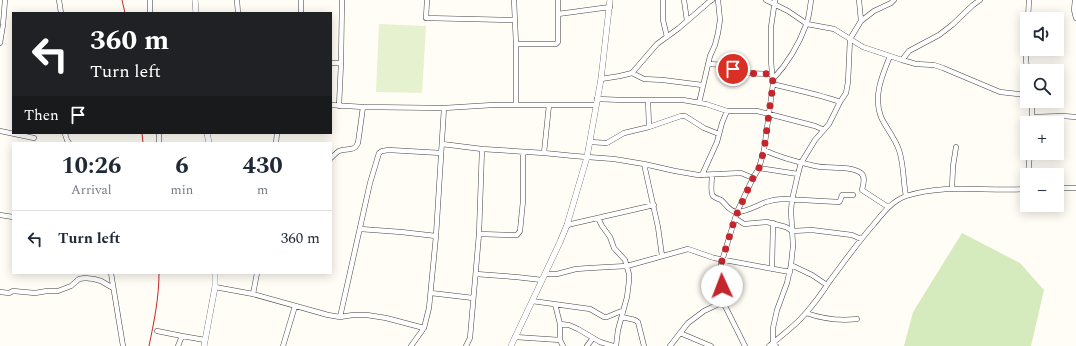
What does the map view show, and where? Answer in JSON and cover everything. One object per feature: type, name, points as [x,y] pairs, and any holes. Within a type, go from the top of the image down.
[{"type":"street","points":[[0,43],[5,0]]},
{"type":"street","points":[[59,0],[62,12]]},
{"type":"street","points":[[150,0],[150,12]]},
{"type":"street","points":[[195,0],[196,12]]},
{"type":"street","points":[[237,0],[238,12]]},
{"type":"street","points":[[301,0],[302,12]]},
{"type":"street","points":[[339,106],[342,0]]},
{"type":"street","points":[[426,0],[426,18],[514,20]]},
{"type":"street","points":[[514,0],[516,105]]},
{"type":"street","points":[[516,44],[556,44],[558,42],[558,0]]},
{"type":"street","points":[[511,346],[567,225],[587,157],[600,79],[610,0]]},
{"type":"street","points":[[663,0],[663,20],[667,36]]},
{"type":"street","points":[[684,0],[686,21]]},
{"type":"street","points":[[600,79],[632,73],[657,44],[712,0]]},
{"type":"street","points":[[699,103],[702,85],[710,56],[715,45],[720,20],[718,0]]},
{"type":"street","points":[[766,0],[774,2],[807,24],[834,29],[863,47],[916,64],[934,65],[1000,92],[1020,94]]},
{"type":"street","points":[[773,79],[796,45],[807,24],[811,0]]},
{"type":"street","points":[[859,0],[861,21]]},
{"type":"street","points":[[773,345],[773,328],[777,310],[792,265],[793,246],[791,211],[798,174],[802,163],[815,140],[829,124],[846,93],[850,39],[861,21],[874,11],[894,0]]},
{"type":"street","points":[[902,60],[910,51],[952,26],[980,0]]},
{"type":"street","points":[[1028,12],[1029,0]]},
{"type":"street","points":[[1075,0],[1076,18]]},
{"type":"street","points":[[745,346],[723,302],[721,268],[737,212],[759,168],[764,150],[773,79],[771,27],[774,2]]},
{"type":"street","points":[[558,14],[610,7]]},
{"type":"street","points":[[890,56],[879,84],[879,106],[881,116],[898,149],[901,159],[906,196]]},
{"type":"street","points":[[332,63],[341,63]]},
{"type":"street","points":[[708,64],[726,65],[736,72],[773,79],[801,92],[826,97],[840,102]]},
{"type":"street","points":[[632,73],[644,79],[702,85]]},
{"type":"street","points":[[332,105],[444,108],[467,106],[549,105],[623,100],[683,100],[727,111],[757,111],[815,126],[824,130]]},
{"type":"street","points":[[648,100],[649,127]]},
{"type":"street","points":[[544,152],[549,105]]},
{"type":"street","points":[[332,157],[338,151],[350,150],[356,147],[358,143],[363,107]]},
{"type":"street","points":[[410,346],[424,328],[431,293],[444,108]]},
{"type":"street","points":[[702,175],[727,111]]},
{"type":"street","points":[[590,142],[603,144],[624,133],[649,127],[681,116],[685,116],[704,128],[719,134]]},
{"type":"street","points":[[1064,116],[1076,118]]},
{"type":"street","points":[[0,131],[12,133]]},
{"type":"street","points":[[15,134],[34,138]]},
{"type":"street","points":[[442,144],[482,149],[544,152],[614,159],[702,175],[741,173],[753,178]]},
{"type":"street","points":[[952,188],[956,147]]},
{"type":"street","points":[[466,346],[470,338],[476,274],[482,149]]},
{"type":"street","points":[[340,317],[370,183],[379,153],[389,150],[441,153]]},
{"type":"street","points":[[764,150],[786,159],[802,163],[823,167],[850,169],[861,173],[864,177],[862,190],[888,207]]},
{"type":"street","points":[[479,234],[517,235],[520,231],[523,200],[522,152]]},
{"type":"street","points":[[644,164],[654,205],[662,256]]},
{"type":"street","points":[[759,168],[798,174]]},
{"type":"street","points":[[712,175],[713,197],[721,200],[730,209],[737,212],[768,201],[784,199],[839,202],[842,195],[853,195]]},
{"type":"street","points":[[773,345],[806,313],[861,239],[888,207],[897,200],[925,191],[952,188],[1020,189]]},
{"type":"street","points":[[1064,188],[1076,188]]},
{"type":"street","points":[[567,225],[654,205]]},
{"type":"street","points":[[0,215],[12,217]]},
{"type":"street","points":[[598,218],[610,237],[614,248],[623,257],[627,266],[629,281],[627,297],[618,330],[616,346]]},
{"type":"street","points":[[735,218],[744,224],[767,222],[786,227],[792,231],[812,230],[852,234],[861,239]]},
{"type":"street","points":[[772,269],[773,223]]},
{"type":"street","points":[[360,229],[436,236]]},
{"type":"street","points":[[545,274],[557,274],[576,269],[627,266],[676,251],[688,249],[714,258],[790,272]]},
{"type":"street","points":[[792,265],[812,275],[827,285]]},
{"type":"street","points":[[111,274],[123,346]]},
{"type":"street","points":[[157,331],[182,336],[204,343],[215,287],[215,274]]},
{"type":"street","points":[[252,294],[257,274]]},
{"type":"street","points":[[476,274],[542,280]]},
{"type":"street","points":[[0,292],[58,291],[71,286],[80,279],[85,278],[101,281],[113,288]]},
{"type":"street","points":[[215,287],[252,294],[340,317],[367,315],[386,318],[424,328]]},
{"type":"street","points":[[431,293],[473,298]]},
{"type":"street","points":[[532,301],[590,309],[604,317],[623,311]]},
{"type":"street","points":[[670,346],[688,323],[704,311],[723,302]]},
{"type":"street","points":[[555,304],[560,324],[560,340],[563,346]]},
{"type":"street","points":[[283,346],[295,306]]},
{"type":"street","points":[[806,313],[828,319],[857,319]]},
{"type":"street","points":[[622,317],[638,322],[644,346]]},
{"type":"street","points":[[560,324],[569,325],[600,342],[612,346]]},
{"type":"street","points":[[680,333],[711,346]]},
{"type":"street","points":[[178,346],[182,336]]},
{"type":"street","points":[[515,336],[560,340]]},
{"type":"street","points":[[587,346],[593,338]]},
{"type":"green space","points":[[379,24],[426,26],[422,93],[376,92]]},
{"type":"green space","points":[[962,233],[1020,263],[1044,290],[1031,346],[904,346],[913,312]]},
{"type":"railway","points":[[122,0],[125,12]]},
{"type":"railway","points":[[142,134],[143,142]]},
{"type":"railway","points":[[149,346],[157,301],[159,274]]},
{"type":"route","points":[[722,286],[721,264],[735,218],[759,168],[764,150],[773,84],[772,74],[740,73],[733,69]]}]
